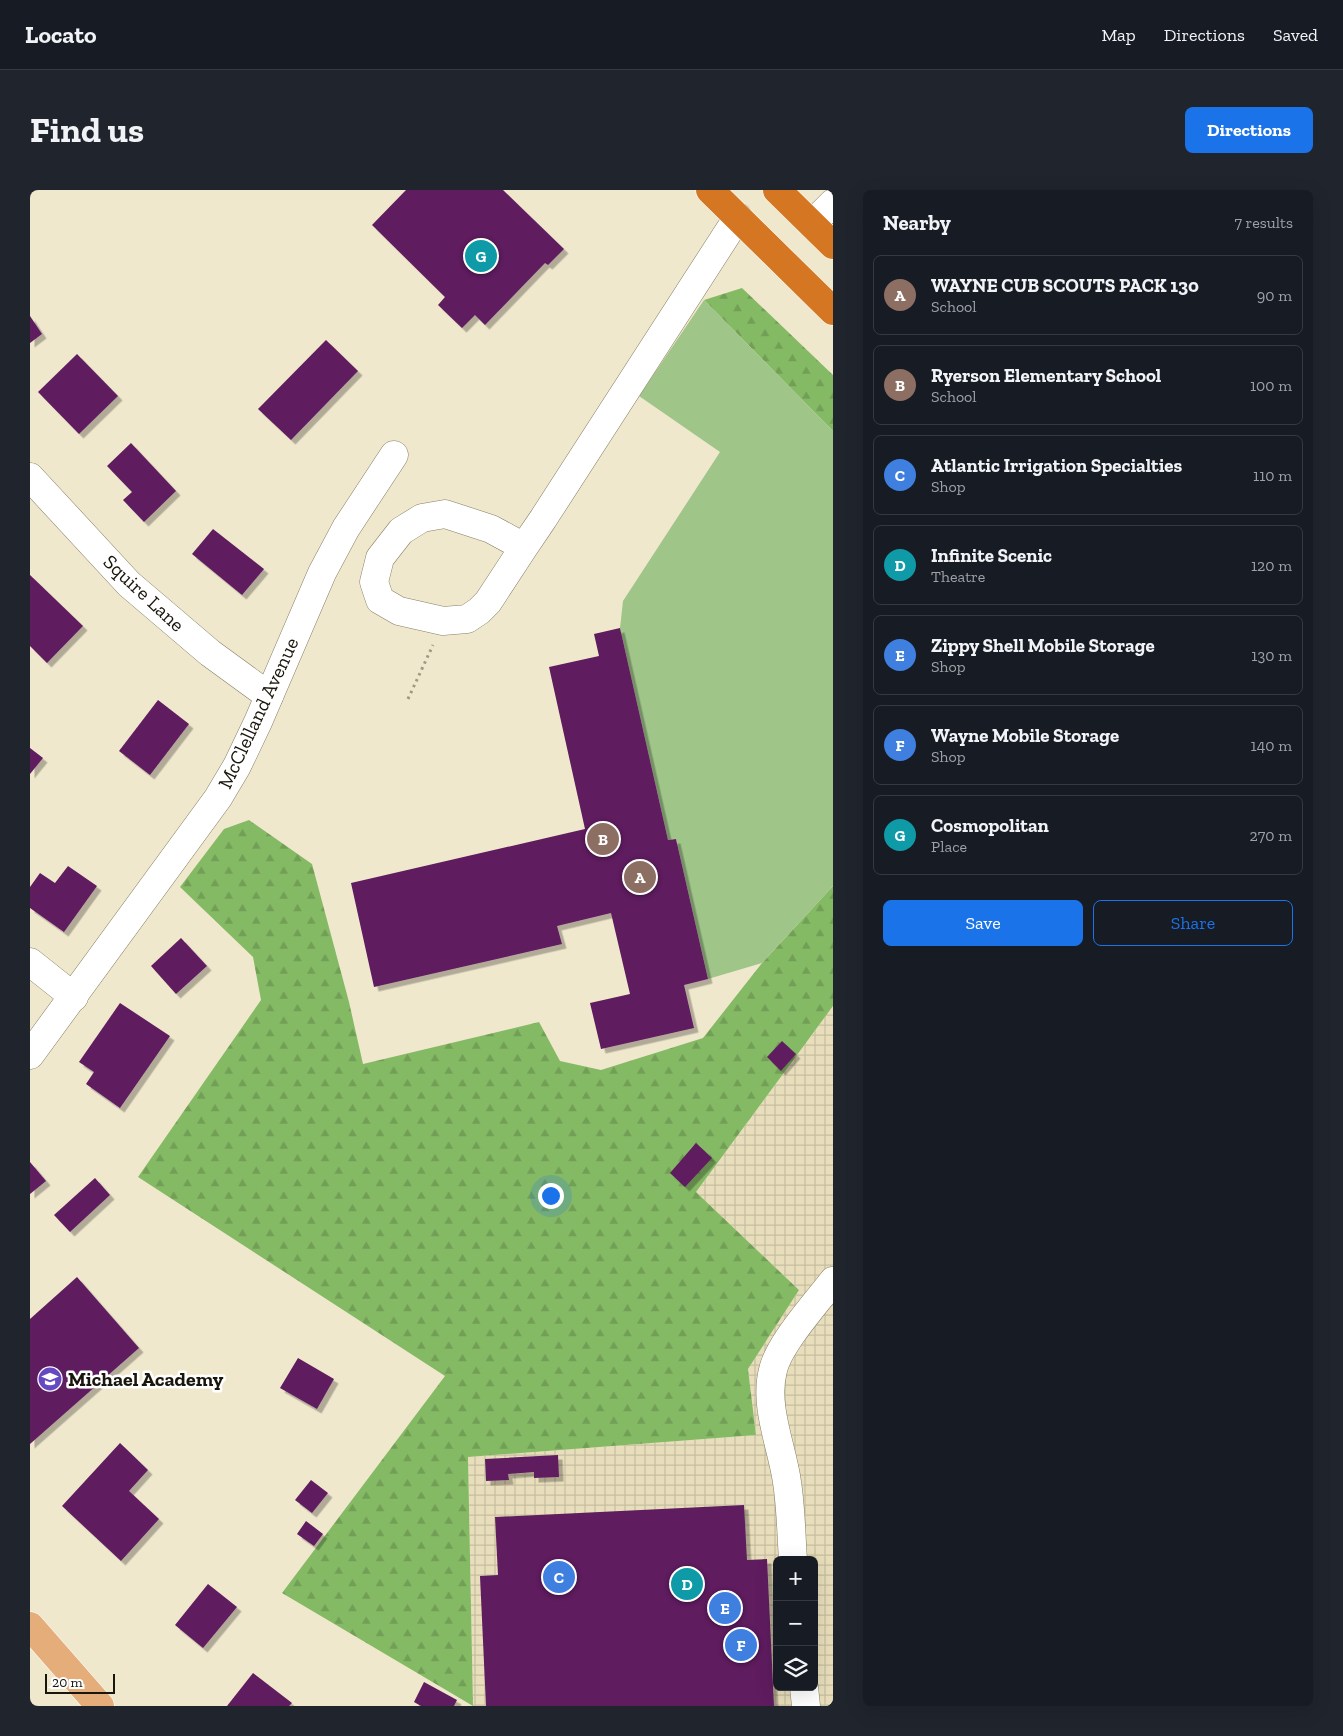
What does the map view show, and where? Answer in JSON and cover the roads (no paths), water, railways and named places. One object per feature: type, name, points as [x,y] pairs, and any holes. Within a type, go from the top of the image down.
[{"type":"highway","points":[[710,190],[833,311]]},
{"type":"highway","points":[[777,190],[833,244]]},
{"type":"main road","points":[[30,1626],[100,1706]]},
{"type":"street","points":[[812,224],[833,203]]},
{"type":"street","points":[[524,547],[491,529],[445,514],[422,518],[401,531],[380,558],[374,582],[380,600],[399,611],[443,621],[467,619],[488,602],[524,547],[738,218]]},
{"type":"street","name":"McClelland Avenue","points":[[30,1055],[218,798],[258,722],[322,573],[346,528],[394,455]]},
{"type":"street","name":"Squire Lane","points":[[30,477],[129,584],[210,654],[269,696]]},
{"type":"street","points":[[30,962],[74,997]]},
{"type":"street","points":[[794,1556],[786,1476],[775,1430],[770,1383],[773,1368],[784,1346],[833,1281]]},
{"type":"street","points":[[804,1691],[806,1706]]},
{"type":"place","name":"Cosmopolitan","points":[[481,256]]},
{"type":"place","name":"Ryerson Elementary School","points":[[603,839]]},
{"type":"place","name":"WAYNE CUB SCOUTS PACK 130","points":[[640,877]]},
{"type":"place","name":"Michael Academy","points":[[50,1379]]},
{"type":"place","name":"Atlantic Irrigation Specialties","points":[[559,1577]]},
{"type":"place","name":"Infinite Scenic","points":[[687,1584]]},
{"type":"place","name":"Zippy Shell Mobile Storage","points":[[725,1608]]},
{"type":"place","name":"Wayne Mobile Storage","points":[[741,1645]]}]
